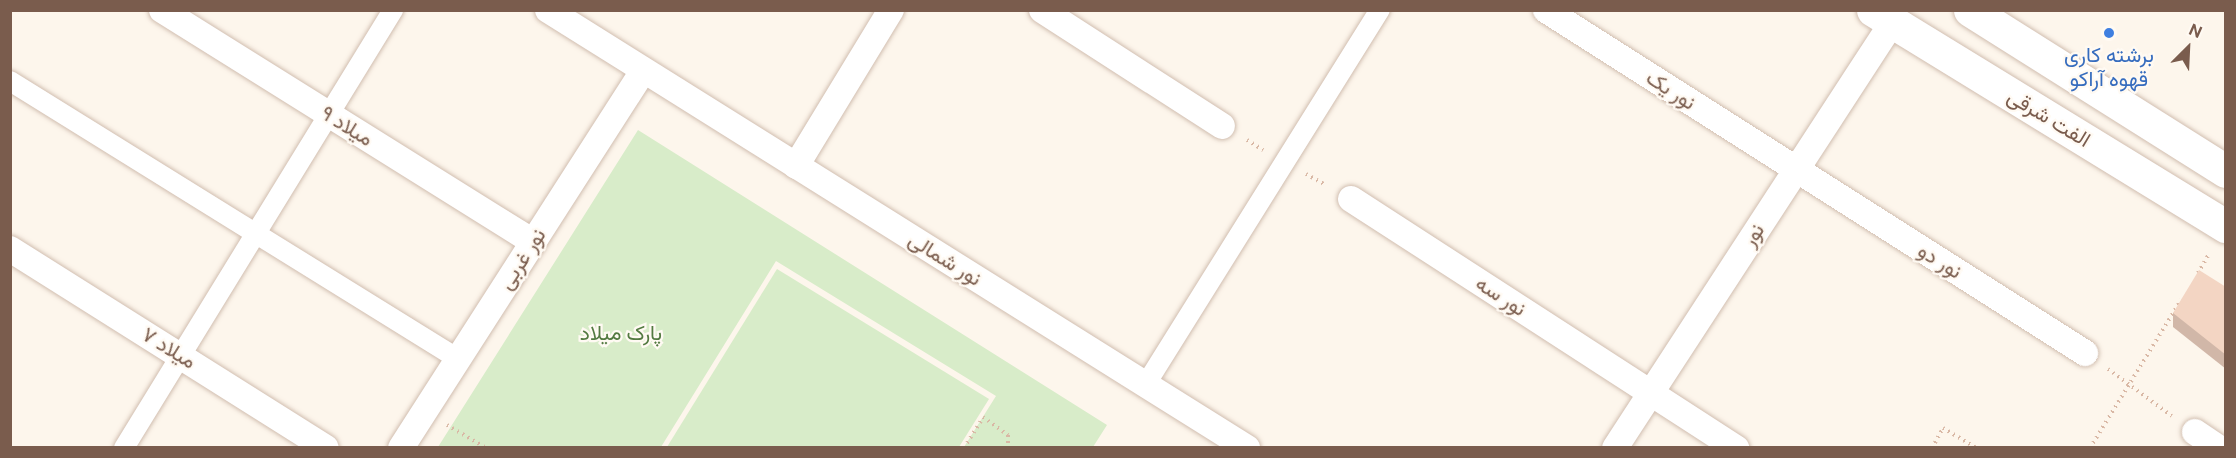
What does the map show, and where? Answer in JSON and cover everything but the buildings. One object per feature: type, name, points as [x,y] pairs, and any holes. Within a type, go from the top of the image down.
[{"type":"main road","points":[[1970,10],[2226,171]]},
{"type":"main road","name":"الفت شرقی","points":[[1882,16],[2220,236]]},
{"type":"street","name":"میلاد ۹","points":[[162,10],[533,243]]},
{"type":"street","points":[[124,447],[393,10]]},
{"type":"street","name":"نور شمالی","points":[[548,10],[1247,447]]},
{"type":"street","points":[[796,166],[891,10]]},
{"type":"street","points":[[1042,10],[1222,126]]},
{"type":"street","points":[[1146,384],[1380,10]]},
{"type":"street","name":"نور یک","points":[[1546,10],[1795,170]]},
{"type":"street","name":"نور","points":[[1615,447],[1795,170],[1882,16]]},
{"type":"street","name":"نور غربی","points":[[401,447],[643,71]]},
{"type":"street","points":[[10,81],[458,359]]},
{"type":"street","name":"نور دو","points":[[1795,170],[2085,353]]},
{"type":"street","name":"نور سه","points":[[1351,199],[1736,447]]},
{"type":"street","name":"میلاد ۷","points":[[10,249],[327,447]]},
{"type":"street","points":[[2195,432],[2219,447]]},
{"type":"path","points":[[2196,276],[2220,236]]},
{"type":"path","points":[[2090,447],[2184,296]]},
{"type":"path","points":[[2085,353],[2195,432]]},
{"type":"path","points":[[424,412],[486,447]]},
{"type":"path","points":[[964,447],[983,417],[1008,435],[1008,447]]},
{"type":"path","points":[[1932,447],[1943,428],[1976,447]]},
{"type":"green space","name":"پارک میلاد","points":[[638,130],[1107,425],[1093,447],[964,447],[996,396],[776,261],[661,447],[438,447]]},
{"type":"green space","points":[[777,269],[989,399],[959,447],[667,447]]},
{"type":"place","name":"برشته کاری قهوه آراکو","points":[[2109,33]]}]
